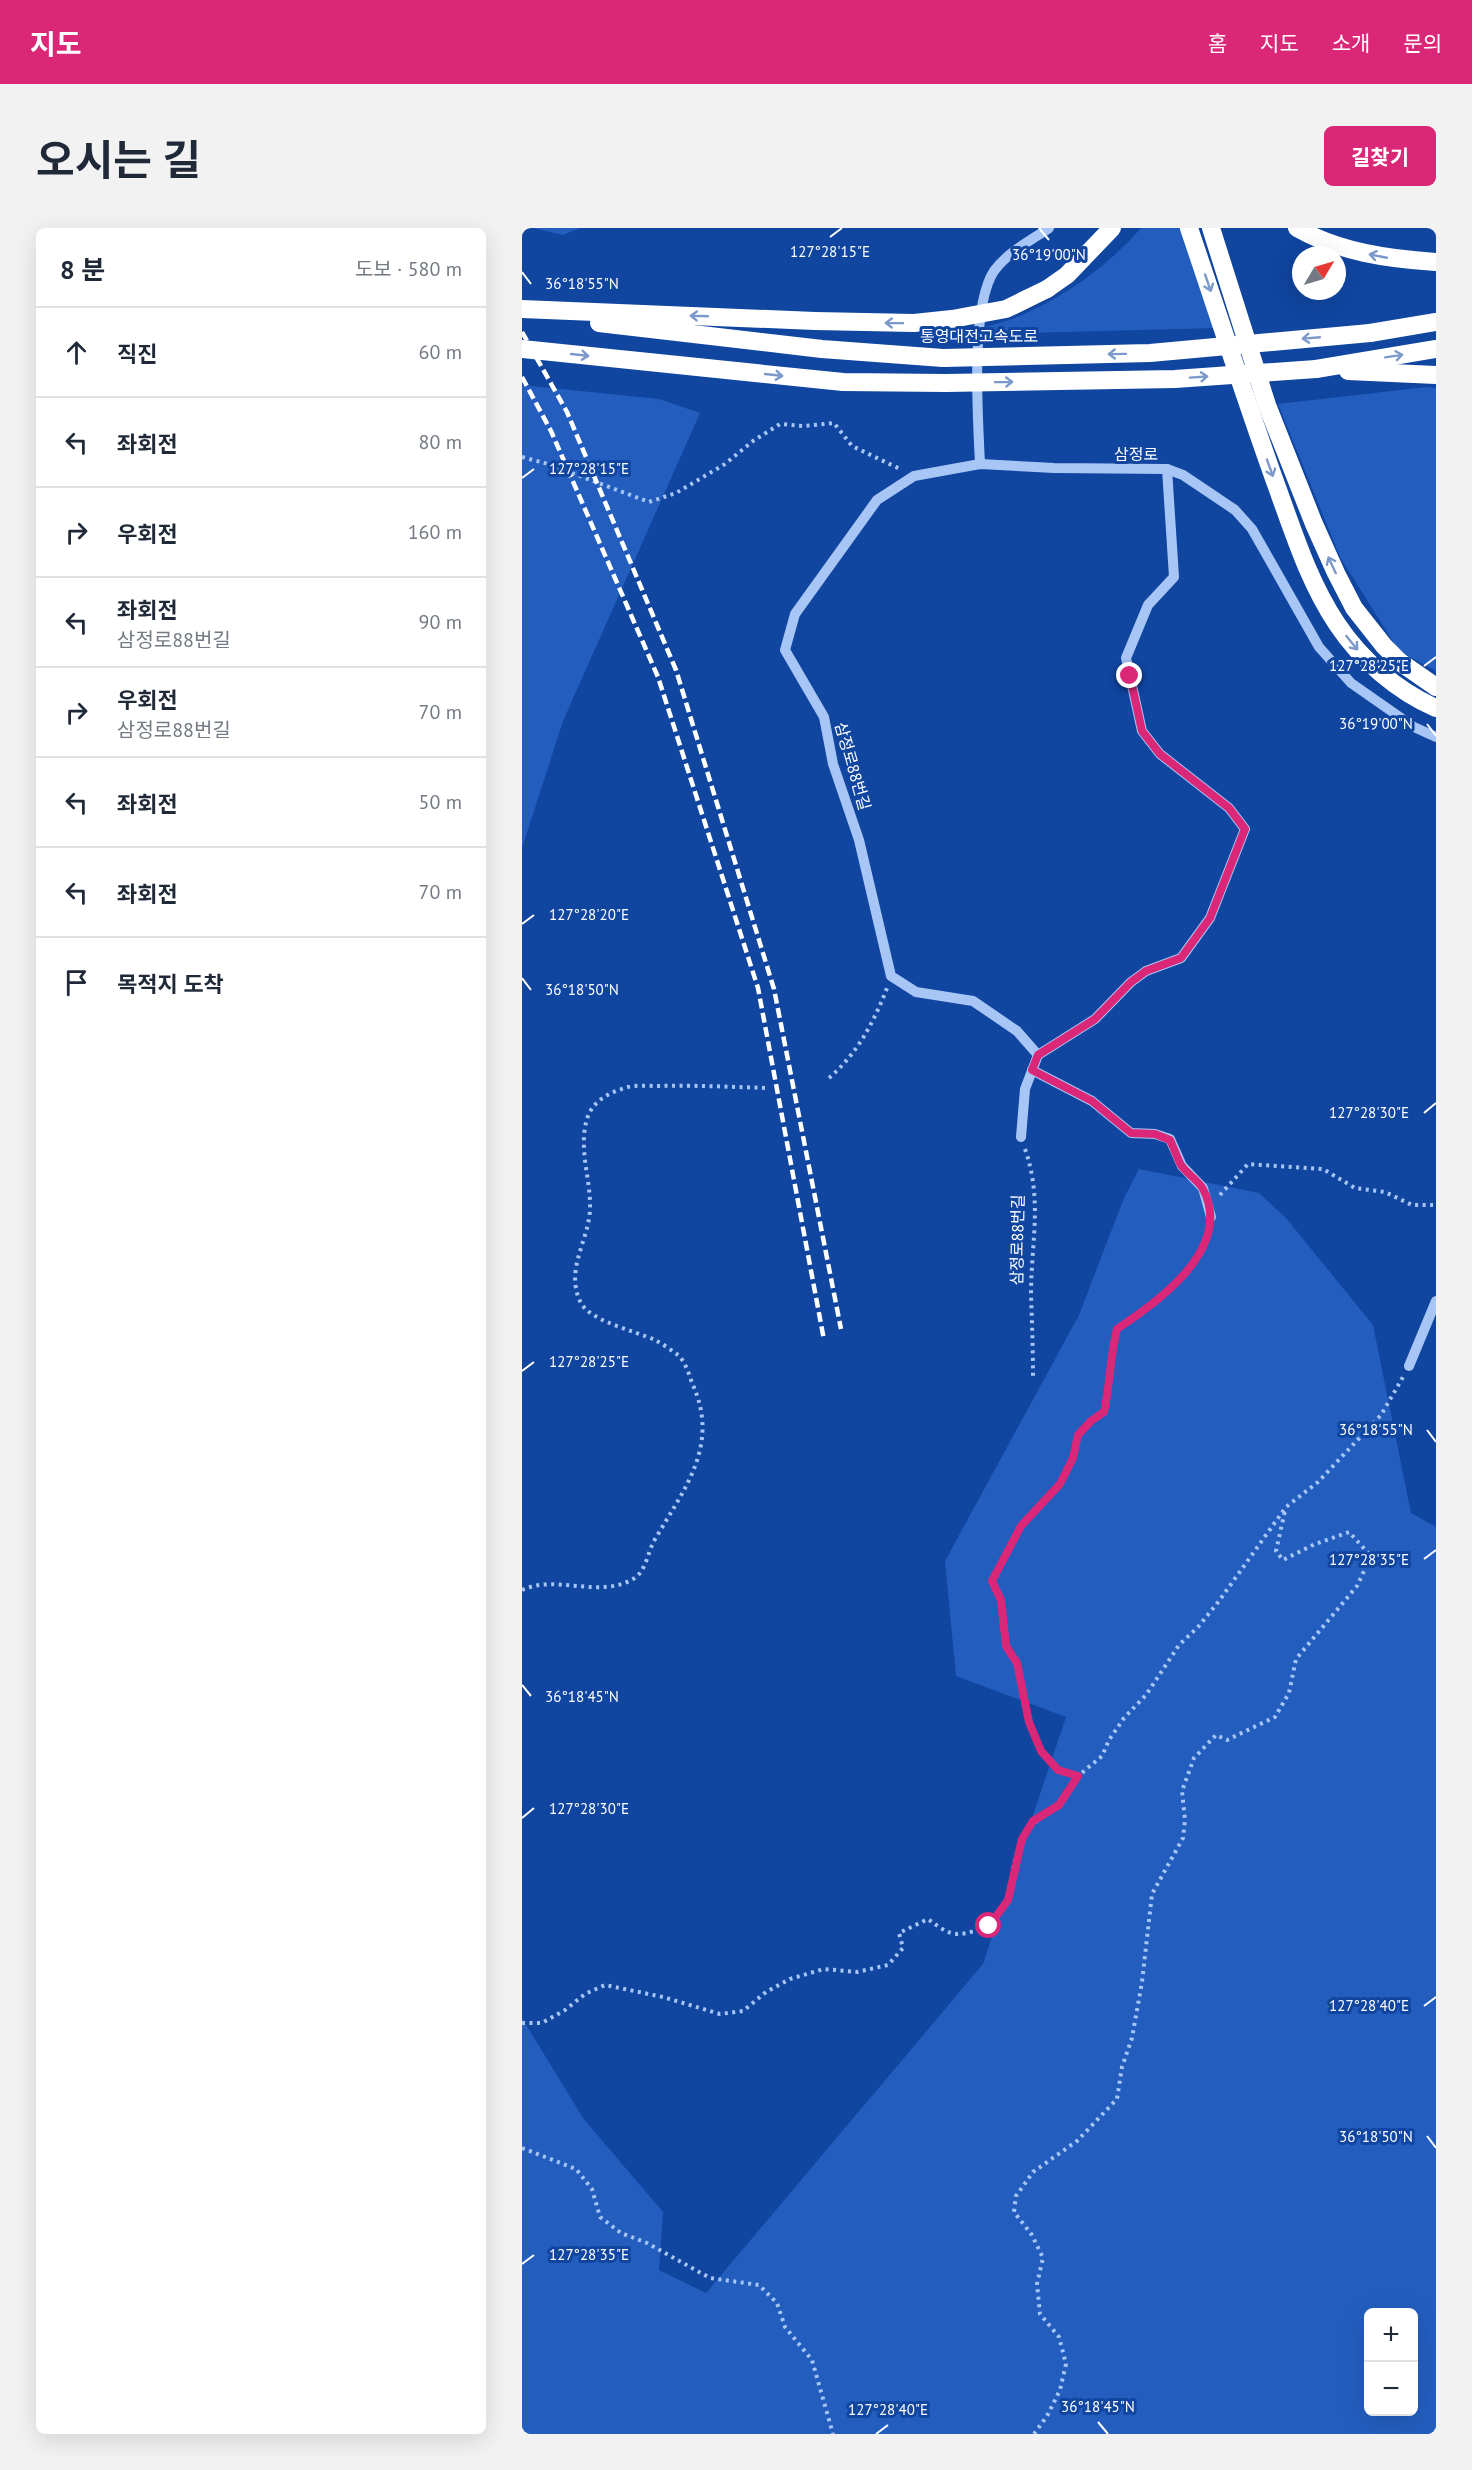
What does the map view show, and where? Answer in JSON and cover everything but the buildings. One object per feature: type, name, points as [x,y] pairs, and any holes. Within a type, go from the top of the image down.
[{"type":"highway","points":[[522,309],[826,321],[914,323],[952,319],[1006,309],[1047,289],[1067,275],[1112,228]]},
{"type":"highway","points":[[1189,228],[1268,462],[1314,584],[1338,625],[1359,652],[1389,681],[1436,708]]},
{"type":"highway","points":[[1211,228],[1267,405],[1336,573],[1354,608],[1384,646],[1400,662],[1436,687]]},
{"type":"highway","points":[[1298,228],[1350,250],[1401,260],[1436,262]]},
{"type":"highway","name":"통영대전고속도로","points":[[522,314],[822,349],[943,358],[1150,353],[1370,333],[1436,322]]},
{"type":"highway","points":[[522,349],[843,382],[946,383],[1175,379],[1316,369],[1436,349]]},
{"type":"highway","points":[[1316,369],[1436,375]]},
{"type":"street","points":[[980,464],[977,414],[979,317],[993,273],[1008,255],[1049,228]]},
{"type":"street","name":"삼정로","points":[[980,464],[1054,468],[1167,469],[1183,475],[1234,510],[1252,529],[1319,647],[1351,683],[1414,727],[1436,737]]},
{"type":"street","name":"삼정로88번길","points":[[891,976],[860,840],[833,764],[824,717],[785,650],[795,614],[877,500],[914,476],[980,464]]},
{"type":"street","points":[[1021,1137],[1025,1089],[1038,1055],[1095,1019],[1131,982],[1146,971],[1181,958],[1210,918],[1245,829],[1229,808],[1160,754],[1142,731],[1126,658],[1148,605],[1173,577],[1167,469]]},
{"type":"street","points":[[891,976],[916,992],[973,1000],[1017,1031],[1038,1055]]},
{"type":"street","points":[[1032,1070],[1092,1101],[1131,1133],[1155,1134],[1170,1140],[1182,1166],[1203,1188],[1211,1217]]},
{"type":"street","points":[[1409,1366],[1436,1300]]},
{"type":"path","points":[[522,457],[548,464],[649,502],[676,493],[696,482],[780,424],[803,426],[834,423],[852,446],[914,476]]},
{"type":"path","points":[[828,1078],[845,1065],[875,1020],[891,976]]},
{"type":"path","points":[[522,1590],[542,1584],[581,1587],[609,1586],[631,1581],[642,1573],[647,1553],[700,1456],[704,1427],[702,1412],[694,1386],[680,1357],[656,1340],[591,1313],[580,1302],[575,1275],[577,1258],[590,1223],[591,1198],[584,1153],[587,1120],[592,1106],[608,1094],[629,1087],[698,1085],[768,1088]]},
{"type":"path","name":"삼정로88번길","points":[[1021,1137],[1031,1167],[1037,1208],[1031,1293],[1033,1377]]},
{"type":"path","points":[[1078,1776],[1058,1770],[1041,1751],[1029,1722],[1017,1663],[1006,1646],[1001,1600],[992,1581],[1021,1526],[1060,1484],[1073,1458],[1078,1435],[1091,1421],[1104,1412],[1110,1384],[1111,1353],[1117,1329],[1144,1311],[1180,1281],[1189,1270],[1208,1235],[1215,1201],[1248,1164],[1323,1169],[1355,1188],[1385,1192],[1412,1205],[1436,1205]]},
{"type":"path","points":[[522,2023],[542,2023],[565,2010],[585,1994],[605,1984],[663,1997],[720,2014],[743,2012],[766,1992],[790,1979],[824,1969],[857,1972],[888,1965],[903,1948],[899,1933],[928,1919],[942,1930],[958,1936],[989,1926],[1008,1900],[1022,1839],[1033,1821],[1059,1805],[1078,1776],[1102,1756],[1109,1740],[1124,1718],[1146,1695],[1179,1645],[1198,1627],[1219,1601],[1286,1507],[1318,1482],[1382,1414],[1409,1366]]},
{"type":"path","points":[[1034,2434],[1047,2416],[1060,2390],[1066,2364],[1059,2337],[1041,2314],[1037,2284],[1043,2258],[1032,2235],[1014,2212],[1016,2196],[1033,2172],[1077,2141],[1117,2099],[1122,2067],[1132,2038],[1142,1983],[1152,1894],[1183,1838],[1185,1820],[1182,1791],[1194,1758],[1216,1735],[1227,1740],[1275,1717],[1289,1694],[1296,1659],[1357,1586],[1371,1556],[1349,1532],[1315,1544],[1283,1560],[1276,1551],[1286,1507]]},
{"type":"path","points":[[522,2148],[576,2169],[592,2188],[600,2217],[621,2233],[647,2243],[711,2278],[759,2285],[777,2303],[785,2327],[812,2360],[833,2434]]},
{"type":"shaded area","points":[[533,228],[580,228],[563,235]]},
{"type":"shaded area","points":[[1141,228],[1186,228],[1217,328],[955,335],[1014,318],[1055,298],[1101,267]]},
{"type":"shaded area","points":[[522,385],[659,399],[700,413],[563,721],[522,848]]},
{"type":"shaded area","points":[[1426,387],[1436,388],[1436,671],[1399,651],[1340,557],[1278,404]]},
{"type":"shaded area","points":[[1139,1169],[1259,1193],[1286,1218],[1373,1325],[1411,1513],[1436,1527],[1436,2434],[522,2434],[522,2018],[583,2118],[663,2212],[659,2270],[706,2293],[983,1964],[1066,1717],[956,1676],[945,1561],[1079,1315],[1124,1198]]},
{"type":"railway","points":[[522,332],[567,412],[676,670],[774,989],[841,1329]]},
{"type":"railway","points":[[522,377],[551,431],[658,677],[758,988],[824,1340]]},
{"type":"route","points":[[989,1926],[1008,1900],[1022,1839],[1033,1821],[1059,1805],[1078,1776],[1058,1770],[1041,1751],[1029,1722],[1017,1663],[1006,1646],[1001,1600],[992,1581],[1021,1526],[1060,1484],[1073,1458],[1078,1435],[1091,1421],[1104,1412],[1110,1384],[1111,1353],[1117,1329],[1144,1311],[1180,1281],[1189,1270],[1208,1235],[1211,1217],[1203,1188],[1182,1166],[1170,1140],[1155,1134],[1131,1133],[1092,1101],[1032,1070],[1038,1055],[1095,1019],[1131,982],[1146,971],[1181,958],[1210,918],[1245,829],[1229,808],[1160,754],[1142,731],[1130,676]]}]
